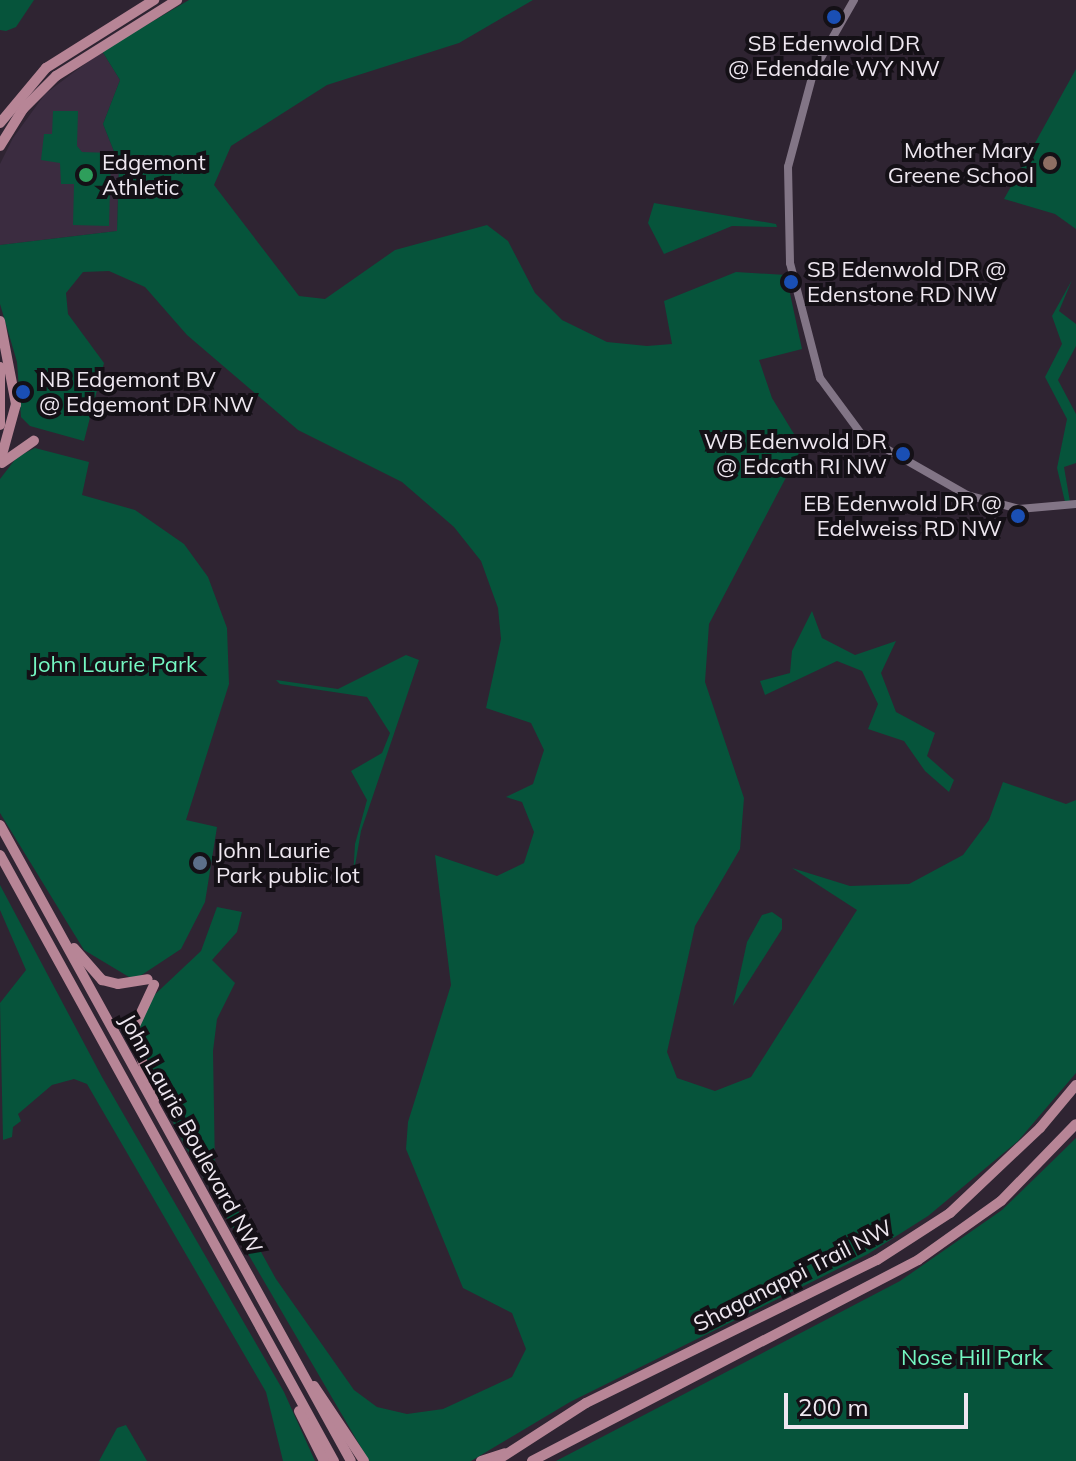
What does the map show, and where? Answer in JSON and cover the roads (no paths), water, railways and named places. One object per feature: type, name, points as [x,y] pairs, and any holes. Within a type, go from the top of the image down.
[{"type":"main road","points":[[0,123],[46,68],[154,0]]},
{"type":"main road","points":[[0,146],[23,109],[56,76],[177,0]]},
{"type":"main road","points":[[0,321],[16,404],[0,463]]},
{"type":"main road","points":[[0,367],[0,425]]},
{"type":"main road","points":[[0,463],[34,441]]},
{"type":"main road","name":"John Laurie Boulevard NW","points":[[0,825],[351,1461]]},
{"type":"main road","name":"John Laurie Boulevard NW","points":[[0,855],[334,1461]]},
{"type":"main road","points":[[53,922],[94,976],[118,984],[151,982],[133,1030],[154,1106]]},
{"type":"main road","name":"Shaganappi Trail NW","points":[[496,1461],[586,1403],[889,1252],[987,1182],[1076,1085]]},
{"type":"main road","name":"Shaganappi Trail NW","points":[[532,1461],[918,1260],[1001,1201],[1076,1124]]},
{"type":"main road","points":[[272,1347],[324,1461]]},
{"type":"main road","points":[[306,1378],[322,1393],[364,1461]]},
{"type":"main road","points":[[481,1461],[507,1453]]},
{"type":"street","points":[[854,0],[814,70],[788,167],[790,263],[820,378],[862,435],[967,495],[1019,509],[1076,504]]},
{"type":"place","name":"SB Edenwold DR @ Edendale WY NW","points":[[834,17]]},
{"type":"place","name":"Mother Mary Greene School","points":[[1050,163]]},
{"type":"place","name":"Edgemont Athletic","points":[[86,175]]},
{"type":"place","name":"SB Edenwold DR @ Edenstone RD NW","points":[[791,282]]},
{"type":"place","name":"NB Edgemont BV @ Edgemont DR NW","points":[[23,392]]},
{"type":"place","name":"WB Edenwold DR @ Edcath RI NW","points":[[903,454]]},
{"type":"place","name":"EB Edenwold DR @ Edelweiss RD NW","points":[[1018,516]]},
{"type":"place","name":"John Laurie Park public lot","points":[[200,863]]},
{"type":"park label","name":"John Laurie Park","points":[[114,665]]},
{"type":"park label","name":"Nose Hill Park","points":[[972,1358]]}]
